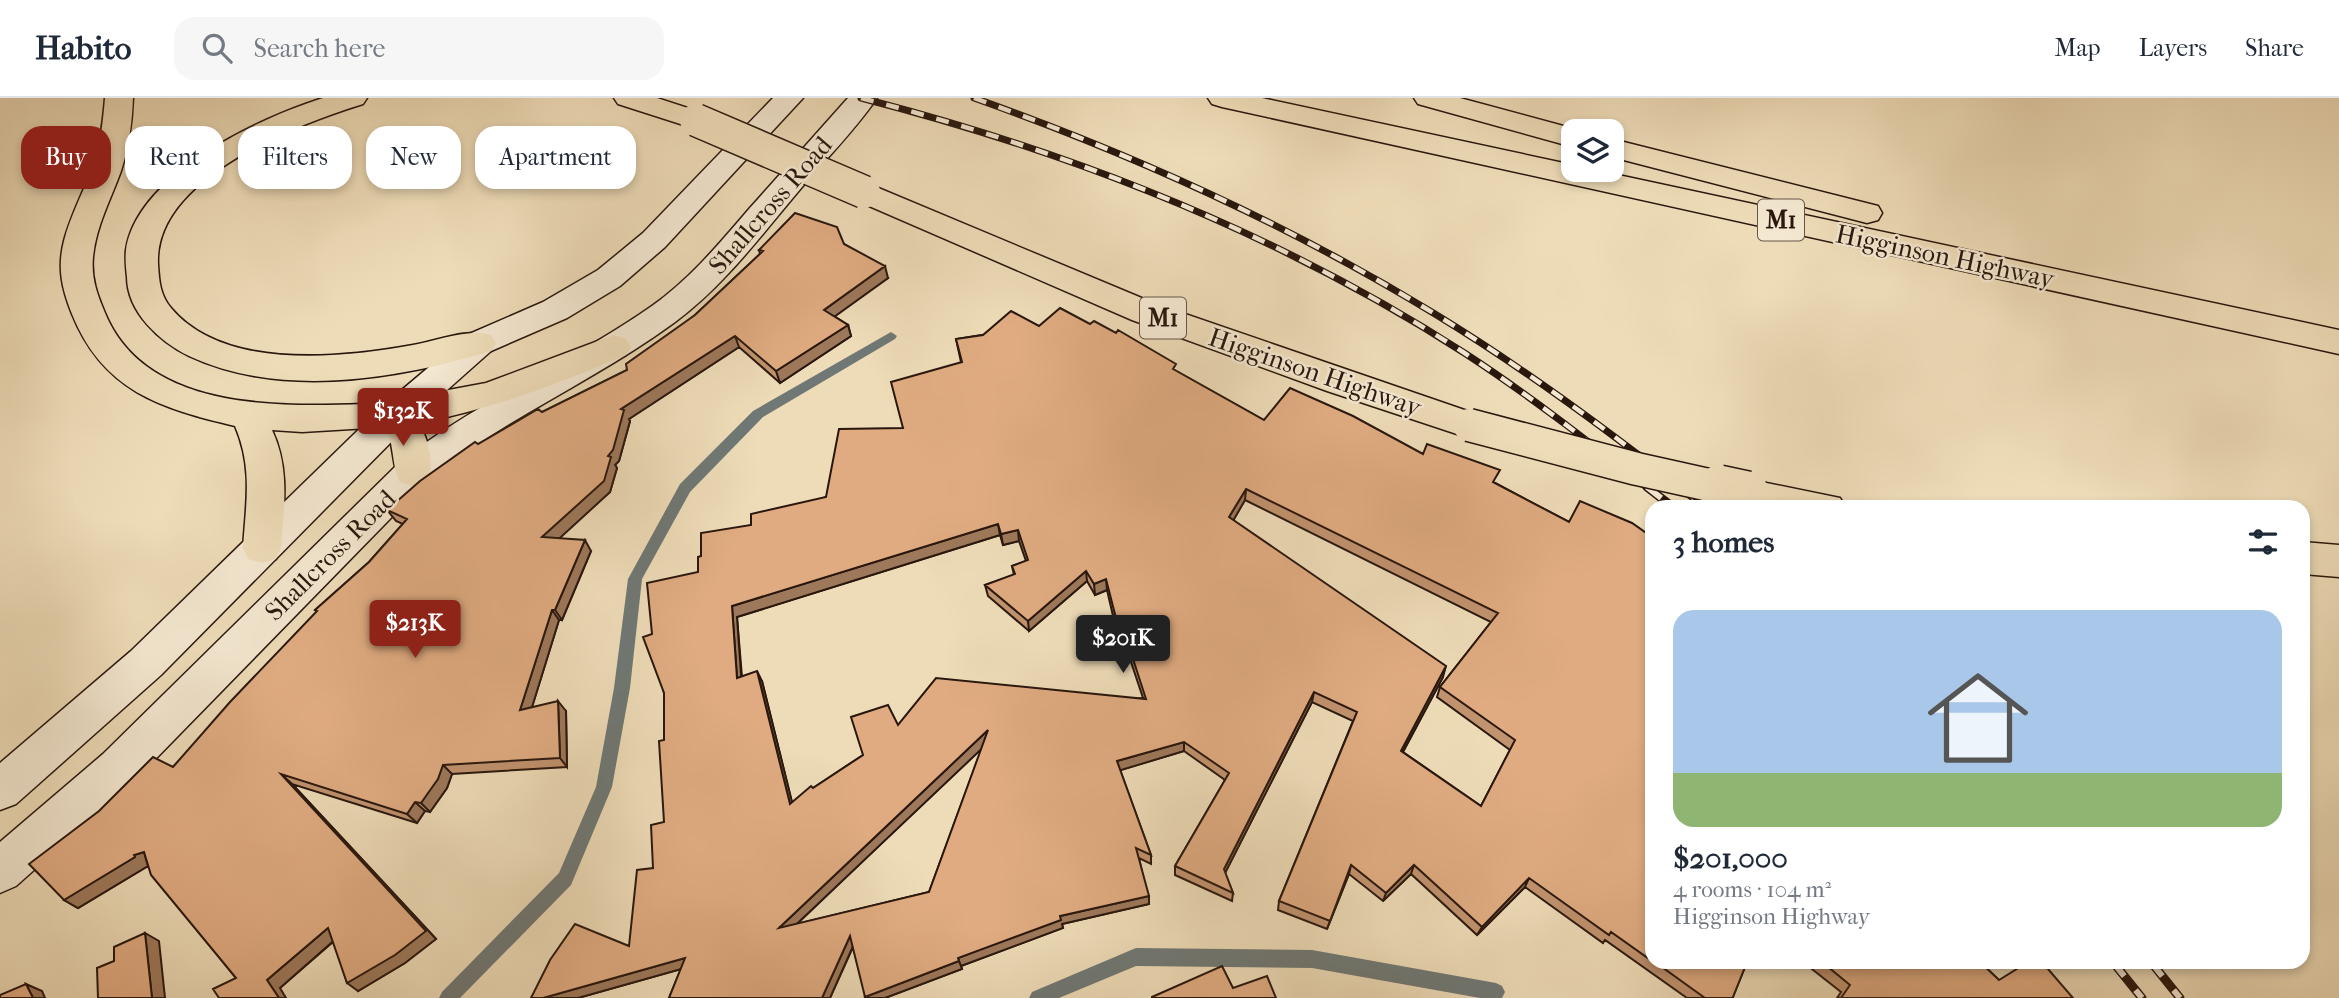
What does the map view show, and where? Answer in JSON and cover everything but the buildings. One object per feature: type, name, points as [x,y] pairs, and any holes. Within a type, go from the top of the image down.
[{"type":"highway","points":[[119,98],[118,130],[107,170],[79,237],[75,259],[78,287],[88,318],[103,344],[123,365],[146,383],[212,409],[248,416],[292,420],[397,414],[471,400],[614,347]]},
{"type":"highway","points":[[353,98],[282,121],[219,157],[170,198],[152,221],[142,244],[139,270],[145,295],[159,317],[181,338],[213,352],[257,363],[296,366],[379,362],[479,343]]},
{"type":"highway","name":"Higginson Highway","points":[[628,98],[696,120],[1144,312],[1326,378],[1469,425],[1637,469],[1784,500]]},
{"type":"highway","name":"Higginson Highway","points":[[1222,98],[2339,342]]},
{"type":"highway","points":[[1428,98],[1561,135]]},
{"type":"highway","points":[[1624,151],[2339,333]]},
{"type":"highway","points":[[296,366],[377,399],[397,414],[407,431],[413,471]]},
{"type":"highway","points":[[248,416],[264,449],[267,474],[262,548]]},
{"type":"highway","points":[[2310,559],[2339,561]]},
{"type":"street","name":"Shallcross Road","points":[[0,790],[146,663],[397,414],[479,343],[555,310],[609,278],[654,240],[789,98]]},
{"type":"street","name":"Shallcross Road","points":[[0,872],[118,768],[413,471],[489,417],[614,347],[665,313],[708,277],[863,98]]},
{"type":"waterway","points":[[448,998],[565,879],[604,787],[622,688],[635,579],[685,488],[758,414],[891,336]]},
{"type":"waterway","points":[[1038,998],[1136,957],[1312,959],[1496,992]]},
{"type":"railway","points":[[861,98],[1020,144],[1097,172],[1174,202],[1323,271],[1466,354],[1559,419],[1649,489]]},
{"type":"railway","points":[[974,98],[1152,168],[1324,251],[1435,314],[1531,376],[1683,489]]},
{"type":"railway","points":[[1647,487],[1664,500]]},
{"type":"railway","points":[[1680,487],[1697,500]]},
{"type":"railway","points":[[2119,969],[2142,998]]},
{"type":"railway","points":[[2157,969],[2180,998]]}]
